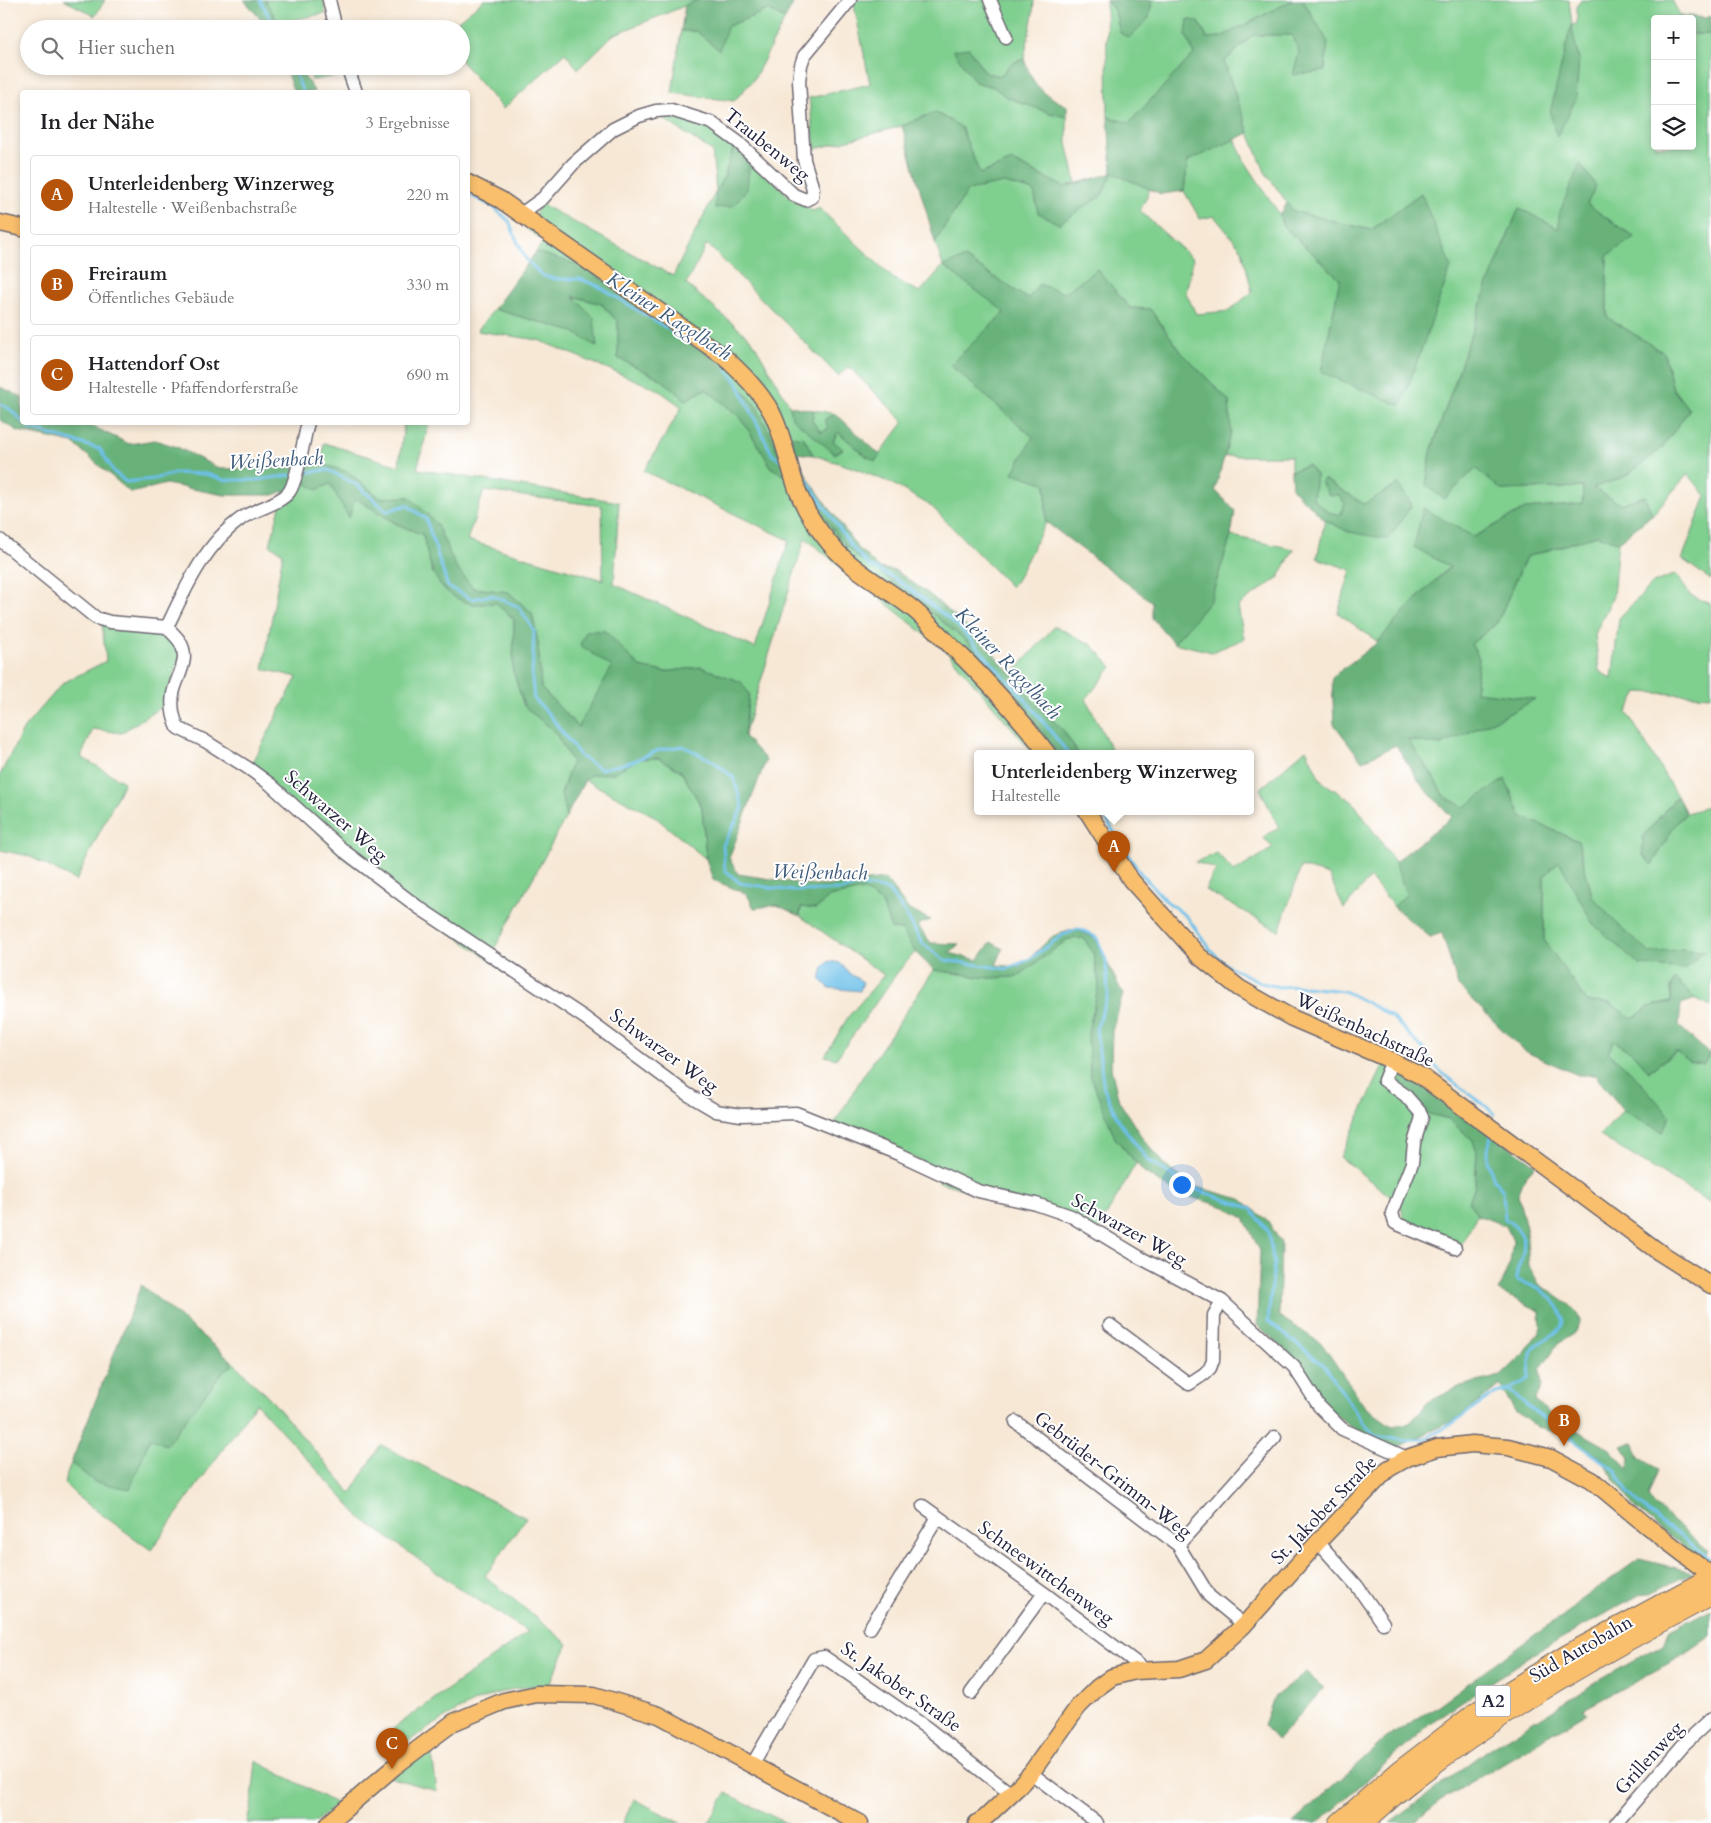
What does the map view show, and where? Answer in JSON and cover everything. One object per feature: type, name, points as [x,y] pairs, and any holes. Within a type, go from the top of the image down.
[{"type":"highway","name":"Süd Autobahn","points":[[1364,1823],[1408,1784],[1486,1726],[1577,1670],[1667,1609],[1711,1576]]},
{"type":"highway","name":"Süd Autobahn","points":[[1339,1823],[1399,1771],[1476,1712],[1568,1654],[1667,1609],[1711,1596]]},
{"type":"main road","points":[[470,184],[501,200],[723,356],[752,383],[775,420],[797,489],[815,526],[851,566],[913,610],[963,656],[1026,726],[1045,750]]},
{"type":"main road","points":[[0,223],[20,228]]},
{"type":"main road","name":"Weißenbachstraße","points":[[1090,815],[1131,880],[1199,956],[1232,983],[1264,1004],[1292,1018],[1392,1061],[1421,1076],[1660,1252],[1711,1285]]},
{"type":"main road","name":"St. Jakober Straße","points":[[977,1823],[1011,1794],[1031,1773],[1078,1707],[1097,1688],[1112,1677],[1135,1672],[1179,1669],[1206,1660],[1244,1625],[1318,1542],[1388,1470],[1407,1458],[1437,1448],[1472,1444],[1508,1447],[1551,1458],[1592,1480],[1711,1576]]},
{"type":"main road","points":[[329,1823],[399,1763],[454,1722],[504,1701],[537,1694],[594,1695],[652,1712],[860,1823]]},
{"type":"street","points":[[329,0],[334,20]]},
{"type":"street","name":"Traubenweg","points":[[521,214],[543,198],[573,164],[613,129],[639,116],[656,111],[671,110],[712,123],[738,142],[794,195],[806,200],[812,197],[814,189],[804,160],[799,80],[801,65],[804,56],[850,0]]},
{"type":"street","points":[[990,0],[1006,37]]},
{"type":"street","points":[[350,75],[355,90]]},
{"type":"street","points":[[0,540],[96,618],[110,622],[167,627],[191,578],[206,554],[231,526],[250,512],[283,498],[289,492],[294,482],[307,425]]},
{"type":"street","name":"Schwarzer Weg","points":[[167,627],[180,642],[183,649],[184,663],[173,693],[172,707],[178,728],[205,740],[248,768],[270,784],[344,852],[418,908],[585,1018],[687,1094],[716,1111],[741,1115],[796,1113],[901,1155],[978,1191],[1036,1204],[1071,1216],[1139,1257],[1222,1301],[1294,1367],[1319,1406],[1342,1429],[1407,1458]]},
{"type":"street","points":[[1392,1061],[1384,1080],[1405,1095],[1422,1117],[1414,1143],[1412,1163],[1392,1213],[1396,1223],[1455,1248]]},
{"type":"street","points":[[1110,1325],[1189,1384],[1210,1368],[1213,1360],[1214,1315],[1222,1301]]},
{"type":"street","name":"Gebrüder-Grimm-Weg","points":[[1016,1422],[1178,1545],[1210,1596],[1244,1625]]},
{"type":"street","points":[[1178,1545],[1275,1437]]},
{"type":"street","name":"Schneewittchenweg","points":[[923,1506],[1044,1593],[1147,1671]]},
{"type":"street","points":[[870,1628],[938,1517]]},
{"type":"street","points":[[1318,1542],[1357,1586],[1383,1623]]},
{"type":"street","points":[[971,1693],[1044,1593]]},
{"type":"street","name":"St. Jakober Straße","points":[[752,1765],[814,1659],[824,1657],[934,1733],[1011,1794]]},
{"type":"street","name":"Grillenweg","points":[[1616,1823],[1683,1745],[1711,1719]]},
{"type":"street","points":[[1031,1773],[1097,1823]]},
{"type":"green space","points":[[64,0],[105,0],[95,16]]},
{"type":"green space","points":[[244,0],[265,0],[277,20],[261,20]]},
{"type":"green space","points":[[265,0],[323,0],[326,13],[293,20],[275,19]]},
{"type":"green space","points":[[484,0],[699,0],[613,35],[578,69],[565,53],[503,109],[470,71],[470,20],[459,20]]},
{"type":"green space","points":[[699,0],[795,0],[785,19],[768,10],[728,26],[719,50],[696,31],[681,31],[685,5]]},
{"type":"green space","points":[[853,0],[1034,0],[1024,59],[1012,63],[1000,76],[985,73],[969,49],[975,82],[994,87],[1006,97],[1067,117],[1067,143],[1076,183],[1064,187],[1012,161],[980,174],[961,127],[935,112],[902,126],[815,149],[809,98],[870,84]]},
{"type":"green space","points":[[1106,0],[1152,0],[1149,18],[1129,38],[1120,33],[1115,11]]},
{"type":"green space","points":[[1152,0],[1293,0],[1221,37],[1207,38],[1199,22],[1186,35],[1194,54],[1129,123],[1108,117],[1106,1],[1115,11],[1120,33],[1149,18]]},
{"type":"green space","points":[[1293,0],[1303,0],[1328,42],[1325,71],[1293,75],[1299,52],[1292,35],[1253,35],[1224,62],[1249,133],[1188,161],[1184,191],[1161,194],[1113,173],[1101,196],[1059,224],[1038,213],[1034,191],[1004,183],[968,190],[935,242],[902,126],[935,112],[961,127],[980,174],[1012,161],[1064,187],[1112,173],[1108,117],[1129,123],[1194,54],[1186,35],[1188,19],[1199,22],[1207,38],[1221,37]]},
{"type":"green space","points":[[1303,0],[1569,0],[1572,25],[1577,24],[1577,7],[1581,0],[1672,0],[1680,15],[1651,15],[1651,150],[1696,150],[1696,34],[1711,34],[1711,580],[1682,559],[1706,496],[1688,474],[1652,515],[1645,496],[1620,504],[1593,488],[1626,476],[1661,449],[1689,410],[1673,389],[1664,353],[1607,317],[1607,256],[1519,208],[1487,287],[1431,452],[1426,485],[1444,499],[1476,468],[1502,490],[1584,487],[1582,505],[1525,509],[1474,537],[1450,566],[1408,607],[1378,642],[1338,613],[1351,570],[1317,558],[1325,520],[1349,532],[1399,485],[1364,504],[1339,495],[1345,504],[1340,515],[1328,512],[1313,499],[1316,475],[1308,465],[1291,471],[1291,456],[1224,456],[1231,432],[1229,401],[1182,353],[1150,309],[1130,308],[1097,270],[1064,293],[1028,299],[965,258],[1006,312],[950,365],[1034,437],[1046,484],[1046,522],[1011,587],[931,506],[891,483],[851,467],[813,455],[804,438],[791,437],[800,463],[781,458],[757,407],[727,371],[700,346],[582,266],[536,252],[544,241],[527,229],[541,204],[673,276],[716,191],[750,158],[793,200],[813,211],[819,208],[894,279],[920,292],[943,266],[935,242],[968,190],[1004,183],[1034,191],[1101,196],[1113,173],[1150,189],[1140,211],[1193,259],[1186,293],[1196,314],[1229,311],[1252,292],[1242,250],[1214,216],[1200,219],[1184,191],[1188,161],[1235,139],[1244,160],[1280,215],[1282,225],[1340,279],[1321,372],[1421,193],[1371,230],[1293,211],[1265,172],[1224,62],[1253,35],[1292,35],[1299,52],[1328,42]],"holes":[[[707,244],[838,376],[849,367],[904,422],[875,460],[866,456],[838,432],[833,441],[793,418],[790,406],[752,340],[686,284]]]},
{"type":"green space","points":[[768,10],[785,19],[754,79],[734,101],[672,93],[681,31],[696,31],[728,26]]},
{"type":"green space","points":[[1711,16],[1711,34],[1696,34],[1696,17],[1706,18]]},
{"type":"green space","points":[[1571,25],[1579,59],[1576,99],[1557,137],[1550,113]]},
{"type":"green space","points":[[969,48],[985,73],[1000,76],[1012,63],[1024,59],[1035,83],[1045,93],[1067,106],[1067,117],[1006,97],[994,87],[975,82],[953,50]]},
{"type":"green space","points":[[287,75],[303,75],[314,90],[293,90]]},
{"type":"green space","points":[[311,75],[338,76],[312,80]]},
{"type":"green space","points":[[659,116],[691,117],[736,140],[724,177],[716,191],[712,151]]},
{"type":"green space","points":[[736,140],[750,158],[747,189],[733,206],[715,208],[716,191],[724,177]]},
{"type":"green space","points":[[1580,163],[1596,186],[1587,204],[1634,237],[1607,256],[1607,317],[1664,353],[1673,389],[1689,410],[1661,449],[1626,476],[1593,488],[1620,504],[1645,496],[1652,515],[1618,542],[1597,535],[1526,557],[1497,623],[1471,644],[1479,658],[1475,692],[1535,699],[1510,713],[1441,745],[1408,740],[1431,773],[1444,796],[1464,807],[1505,779],[1521,816],[1578,841],[1592,896],[1613,920],[1650,953],[1682,949],[1704,951],[1685,969],[1640,965],[1593,924],[1559,861],[1544,877],[1544,940],[1587,1002],[1610,1003],[1633,1019],[1648,1007],[1671,1002],[1671,988],[1675,979],[1696,999],[1681,1004],[1679,1026],[1709,1054],[1704,1064],[1689,1062],[1676,1051],[1649,1071],[1632,1052],[1614,1041],[1608,1052],[1631,1072],[1670,1116],[1662,1132],[1623,1110],[1595,1075],[1578,1075],[1524,1051],[1458,986],[1442,933],[1430,937],[1394,907],[1406,894],[1395,862],[1452,817],[1422,786],[1396,745],[1362,761],[1334,724],[1332,677],[1378,642],[1408,607],[1450,567],[1414,547],[1423,508],[1474,537],[1525,509],[1582,504],[1583,487],[1501,490],[1476,468],[1444,499],[1426,485],[1431,452],[1487,287],[1519,208],[1559,229],[1559,214]]},
{"type":"green space","points":[[1421,193],[1451,267],[1401,406],[1321,372],[1340,279],[1282,225],[1280,215],[1287,203],[1293,211],[1371,230]]},
{"type":"green space","points":[[536,252],[582,266],[700,346],[727,371],[757,407],[781,457],[800,463],[810,481],[857,547],[879,568],[896,571],[929,594],[975,634],[1012,674],[1030,698],[1063,730],[1076,750],[1056,750],[1007,687],[964,639],[884,575],[856,556],[838,537],[805,487],[772,468],[741,418],[706,389],[686,400],[661,379],[618,358],[618,322],[602,304],[573,296],[594,318],[597,347],[574,332],[494,309]]},
{"type":"green space","points":[[965,258],[1028,299],[1039,284],[1064,293],[1097,269],[1130,308],[1150,309],[1182,353],[1229,401],[1231,432],[1215,490],[1235,511],[1231,536],[1210,601],[1174,643],[1152,618],[1152,602],[1046,522],[1046,484],[1013,473],[1033,437],[950,365],[1005,312],[943,266]]},
{"type":"green space","points":[[572,296],[601,304],[618,322],[618,358],[661,379],[686,400],[706,389],[741,418],[772,468],[805,487],[838,537],[856,556],[884,575],[964,639],[1007,687],[1056,750],[1030,750],[948,653],[805,538],[744,736],[749,694],[701,667],[665,672],[639,667],[605,631],[586,631],[613,667],[578,727],[541,688],[538,643],[532,613],[508,592],[473,588],[457,569],[436,523],[410,497],[380,498],[348,472],[321,464],[324,443],[399,466],[404,425],[429,425],[417,469],[619,502],[614,584],[755,648],[789,540],[644,471],[682,407],[657,389],[538,340],[477,331],[494,309],[574,332],[597,346]],"holes":[[[484,491],[602,506],[603,580],[467,540]]]},
{"type":"green space","points":[[0,387],[20,396],[20,425],[90,425],[129,444],[155,440],[177,447],[220,469],[286,468],[321,464],[348,472],[380,498],[410,497],[436,523],[457,569],[473,588],[508,592],[532,613],[538,643],[541,688],[578,727],[612,667],[580,645],[586,631],[605,631],[640,667],[665,672],[701,667],[741,682],[749,694],[744,736],[766,760],[729,858],[738,874],[825,886],[885,879],[909,910],[931,920],[917,925],[931,943],[959,944],[949,953],[978,960],[991,942],[1003,949],[996,965],[1020,967],[1053,936],[1075,929],[1095,938],[1123,994],[1112,1031],[1111,1068],[1119,1101],[1143,1139],[1170,1170],[1196,1187],[1241,1199],[1268,1221],[1281,1243],[1279,1316],[1322,1344],[1365,1407],[1392,1426],[1410,1423],[1428,1402],[1461,1386],[1501,1376],[1525,1353],[1541,1328],[1540,1311],[1498,1291],[1510,1263],[1513,1241],[1506,1226],[1477,1215],[1469,1202],[1475,1185],[1477,1151],[1473,1141],[1449,1119],[1426,1113],[1393,1083],[1395,1067],[1536,1165],[1525,1177],[1518,1195],[1526,1228],[1529,1266],[1539,1284],[1571,1306],[1581,1320],[1574,1333],[1557,1345],[1540,1369],[1542,1386],[1535,1401],[1555,1418],[1610,1449],[1628,1469],[1630,1458],[1622,1446],[1633,1442],[1639,1457],[1658,1469],[1648,1496],[1654,1505],[1708,1550],[1702,1563],[1634,1507],[1599,1456],[1560,1433],[1537,1428],[1515,1411],[1500,1385],[1457,1419],[1396,1448],[1364,1436],[1326,1408],[1298,1361],[1257,1325],[1260,1251],[1244,1218],[1225,1207],[1174,1192],[1144,1172],[1115,1138],[1090,1075],[1088,1033],[1099,984],[1093,953],[1084,938],[1068,939],[1017,977],[989,978],[934,970],[915,952],[902,930],[891,929],[882,903],[863,890],[829,897],[816,909],[801,907],[800,916],[777,905],[754,908],[747,894],[713,880],[706,859],[702,807],[681,771],[658,758],[639,759],[613,773],[590,775],[585,780],[566,817],[561,794],[572,762],[555,732],[524,706],[513,671],[514,619],[496,603],[471,604],[448,592],[441,585],[431,567],[423,535],[397,524],[355,498],[349,518],[330,484],[317,490],[303,481],[274,495],[224,495],[166,484],[131,493],[73,443],[18,431],[0,420]]},
{"type":"green space","points":[[790,406],[814,410],[812,421],[821,432],[828,429],[825,419],[836,414],[880,455],[875,461],[866,456],[838,432],[833,441],[843,449],[835,454],[792,418]]},
{"type":"green space","points":[[814,410],[836,414],[825,419],[829,429],[821,432],[812,421]]},
{"type":"green space","points":[[791,436],[804,438],[813,455],[796,453]]},
{"type":"green space","points":[[1308,465],[1316,475],[1313,499],[1328,512],[1340,515],[1345,504],[1339,495],[1329,495],[1321,482],[1324,479],[1364,504],[1398,484],[1412,505],[1388,539],[1349,532],[1325,520],[1292,489],[1291,471]]},
{"type":"green space","points":[[303,480],[330,483],[349,518],[355,497],[397,524],[423,535],[432,572],[470,604],[496,603],[514,619],[513,671],[524,706],[555,732],[572,762],[561,794],[566,817],[489,959],[343,858],[251,766],[297,677],[263,669],[283,553],[270,545],[284,491]]},
{"type":"green space","points":[[1597,535],[1618,542],[1613,596],[1595,634],[1599,671],[1612,679],[1619,618],[1653,583],[1676,574],[1690,595],[1711,604],[1711,696],[1638,692],[1627,712],[1677,796],[1643,837],[1643,855],[1652,865],[1675,825],[1686,813],[1711,806],[1711,1006],[1696,999],[1675,979],[1671,988],[1671,1002],[1648,1007],[1633,1019],[1610,1003],[1587,1002],[1544,940],[1544,877],[1559,861],[1640,965],[1682,949],[1650,954],[1613,920],[1592,896],[1578,841],[1521,816],[1505,779],[1464,808],[1444,796],[1432,775],[1407,740],[1441,745],[1510,713],[1534,699],[1475,692],[1479,658],[1471,644],[1497,623],[1526,557]]},
{"type":"green space","points":[[1231,536],[1294,549],[1279,577],[1238,606],[1244,639],[1212,652],[1174,643],[1210,601]]},
{"type":"green space","points":[[102,624],[162,631],[178,644],[180,656],[164,705],[121,733],[93,729],[81,757],[124,782],[76,881],[29,856],[0,850],[0,775],[24,728],[63,683],[106,661]]},
{"type":"green space","points":[[1055,626],[1092,645],[1112,667],[1086,699],[1112,750],[1076,750],[1063,730],[1030,698],[1012,674]]},
{"type":"green space","points":[[1306,749],[1321,781],[1353,802],[1395,862],[1407,894],[1394,907],[1370,878],[1344,909],[1329,875],[1301,867],[1279,931],[1205,890],[1216,869],[1195,862],[1217,853],[1234,872],[1273,848],[1263,837],[1279,828],[1260,789]]},
{"type":"green space","points":[[658,758],[681,771],[702,807],[706,859],[654,816],[585,780],[590,775],[613,773],[639,759]]},
{"type":"green space","points":[[1677,796],[1686,813],[1675,825],[1652,865],[1643,855],[1643,837]]},
{"type":"green space","points":[[863,890],[882,903],[891,929],[902,930],[915,952],[897,973],[836,1059],[825,1056],[848,1017],[884,975],[800,916],[801,907],[816,909],[829,897]]},
{"type":"green space","points":[[1084,938],[1093,953],[1099,984],[1088,1033],[1115,1138],[1136,1163],[1094,1237],[1052,1214],[939,1182],[940,1169],[834,1124],[863,1076],[934,970],[989,978],[1017,977],[1068,939]]},
{"type":"green space","points":[[1614,1041],[1632,1052],[1649,1071],[1677,1051],[1689,1062],[1704,1064],[1711,1051],[1711,1203],[1600,1136],[1623,1110],[1662,1131],[1631,1072],[1608,1053]]},
{"type":"green space","points":[[1385,1062],[1395,1067],[1426,1113],[1449,1119],[1473,1141],[1477,1151],[1475,1185],[1469,1202],[1477,1215],[1461,1245],[1404,1222],[1401,1205],[1340,1157]]},
{"type":"green space","points":[[141,1285],[230,1359],[232,1366],[225,1369],[166,1445],[150,1438],[130,1489],[95,1482],[71,1463]]},
{"type":"green space","points":[[230,1359],[266,1394],[351,1493],[381,1445],[526,1518],[485,1576],[568,1644],[549,1685],[505,1691],[485,1698],[428,1728],[391,1753],[391,1730],[528,1632],[456,1586],[362,1519],[256,1403],[151,1550],[79,1498],[64,1483],[71,1463],[95,1482],[150,1438],[225,1368],[232,1366]]},
{"type":"green space","points":[[1639,1559],[1693,1572],[1649,1594],[1639,1595],[1530,1656],[1437,1718],[1318,1823],[1293,1823],[1385,1739],[1437,1706],[1536,1634],[1563,1617],[1580,1601]]},
{"type":"green space","points":[[1711,1609],[1711,1637],[1686,1654],[1582,1710],[1587,1713],[1443,1799],[1412,1823],[1390,1823],[1485,1752],[1602,1679],[1663,1644],[1670,1630]]},
{"type":"green space","points":[[1306,1673],[1324,1688],[1277,1740],[1264,1725],[1274,1697]]},
{"type":"green space","points":[[542,1700],[496,1712],[454,1733],[431,1748],[437,1791],[389,1777],[428,1747],[492,1709]]},
{"type":"green space","points":[[256,1761],[337,1804],[314,1823],[247,1823],[252,1800]]},
{"type":"green space","points":[[726,1793],[786,1823],[709,1823]]},
{"type":"green space","points":[[634,1799],[681,1823],[623,1823]]},
{"type":"water","points":[[829,961],[840,963],[850,974],[863,982],[860,991],[829,988],[820,979],[823,967]]},
{"type":"waterway","name":"Kleiner Ragglbach","points":[[260,0],[271,20]]},
{"type":"waterway","name":"Kleiner Ragglbach","points":[[296,75],[302,90]]},
{"type":"waterway","name":"Kleiner Ragglbach","points":[[470,195],[493,207],[509,221],[526,259],[541,275],[555,279],[580,279],[598,286],[691,343]]},
{"type":"waterway","name":"Kleiner Ragglbach","points":[[726,369],[737,382],[772,454],[781,461]]},
{"type":"waterway","name":"Weißenbach","points":[[0,404],[10,409],[20,419]]},
{"type":"waterway","name":"Weißenbach","points":[[27,425],[31,429],[100,449],[114,472],[126,482],[154,479],[176,473],[206,474],[224,480],[257,480],[292,475]]},
{"type":"waterway","name":"Weißenbach","points":[[300,473],[328,470],[357,485],[387,511],[407,505],[426,519],[448,587],[472,599],[492,595],[519,607],[534,631],[532,678],[534,699],[548,713],[581,757],[601,769],[631,762],[659,750],[683,746],[713,761],[733,777],[743,808],[723,845],[725,870],[740,883],[792,891],[843,890],[859,885],[888,890],[905,913],[922,943],[944,960],[1007,969],[1030,959],[1061,936],[1078,929],[1097,938],[1106,960],[1108,995],[1096,1029],[1104,1089],[1120,1123],[1147,1159],[1189,1187],[1250,1208],[1268,1231],[1274,1265],[1268,1321],[1325,1366],[1363,1423],[1376,1436],[1408,1441],[1426,1438],[1447,1427],[1496,1393],[1509,1390],[1536,1413],[1616,1471],[1628,1493],[1650,1514],[1711,1559]]},
{"type":"waterway","name":"Kleiner Ragglbach","points":[[800,470],[851,546],[868,565],[894,578],[957,625],[1024,698],[1066,750]]},
{"type":"waterway","name":"Kleiner Ragglbach","points":[[1105,815],[1138,870],[1165,900],[1187,917],[1211,950],[1226,965],[1262,983],[1279,987],[1295,986],[1344,991],[1377,1008],[1393,1018],[1425,1051],[1433,1064],[1448,1078],[1494,1114]]},
{"type":"waterway","name":"Kleiner Ragglbach","points":[[1491,1136],[1488,1162],[1494,1179],[1503,1191],[1505,1219],[1516,1227],[1523,1241],[1524,1247],[1517,1280],[1547,1295],[1560,1310],[1563,1321],[1557,1332],[1540,1343],[1532,1351],[1529,1378],[1509,1390]]},
{"type":"place","name":"Unterleidenberg Winzerweg","points":[[1114,872]]},
{"type":"place","name":"Freiraum","points":[[1564,1446]]},
{"type":"place","name":"Hattendorf Ost","points":[[392,1769]]}]
